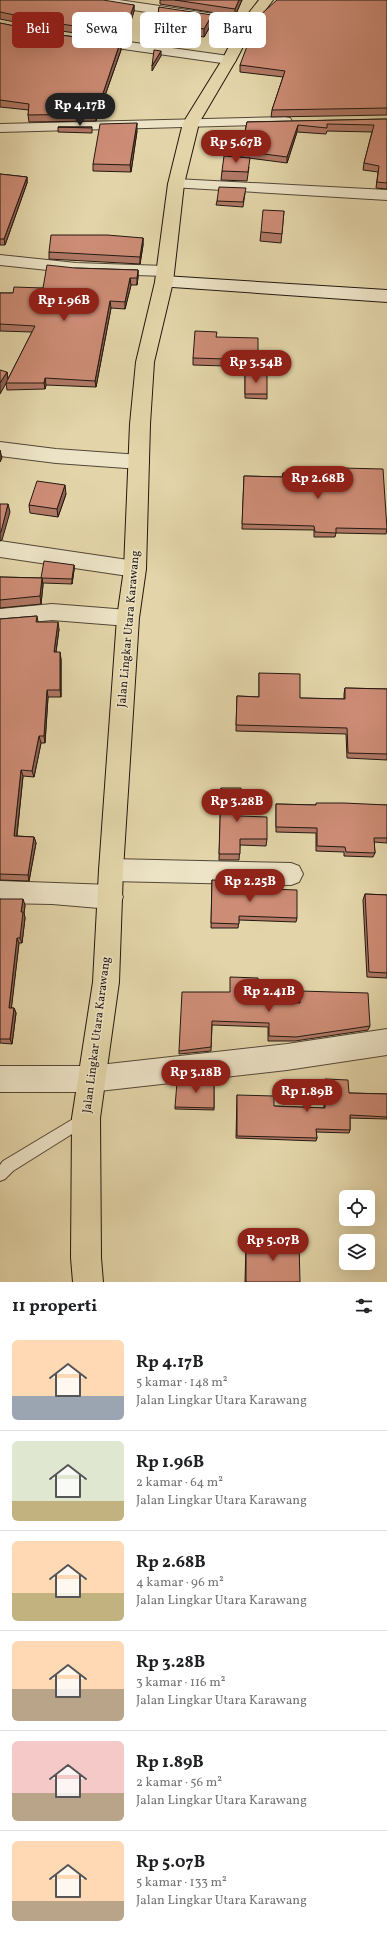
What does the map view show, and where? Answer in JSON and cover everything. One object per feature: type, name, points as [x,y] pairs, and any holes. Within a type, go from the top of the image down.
[{"type":"main road","name":"Jalan Lingkar Utara Karawang","points":[[257,12],[266,0]]},
{"type":"main road","name":"Jalan Lingkar Utara Karawang","points":[[88,1282],[85,1196],[86,1118],[90,1079],[106,982],[111,897],[111,870],[128,618],[135,569],[140,462],[140,424],[145,362],[165,276],[176,184],[191,123],[235,48]]},
{"type":"street","points":[[95,0],[209,17]]},
{"type":"street","points":[[132,47],[229,60]]},
{"type":"street","points":[[0,128],[298,121]]},
{"type":"street","points":[[176,184],[387,195]]},
{"type":"street","points":[[0,260],[387,296]]},
{"type":"street","points":[[0,449],[56,456],[140,462]]},
{"type":"street","points":[[0,550],[135,569]]},
{"type":"street","points":[[0,617],[52,612],[128,618]]},
{"type":"street","points":[[111,870],[292,874]]},
{"type":"street","points":[[0,892],[52,893],[111,897]]},
{"type":"street","points":[[0,1079],[90,1079],[287,1057],[387,1042]]},
{"type":"lane","points":[[0,1174],[8,1166],[86,1118]]},
{"type":"building","points":[[0,0],[103,0],[134,5],[132,12],[72,12],[72,26],[64,24],[64,12],[12,12],[12,14],[0,12]]},
{"type":"building","points":[[175,0],[239,0],[235,9]]},
{"type":"building","points":[[277,0],[387,0],[387,108],[272,110],[285,71],[240,65],[246,48],[266,48],[266,12],[264,12]]},
{"type":"building","points":[[159,7],[192,12],[158,12]]},
{"type":"building","points":[[201,13],[209,15],[209,20],[204,29],[201,28]]},
{"type":"building","points":[[0,23],[12,25],[12,48],[64,48],[64,35],[72,37],[72,48],[118,48],[96,114],[28,115],[29,104],[0,100]]},
{"type":"building","points":[[154,50],[161,51],[152,66]]},
{"type":"building","points":[[387,119],[387,183],[377,182],[379,166],[364,163],[374,125],[327,124],[327,128],[298,125],[287,157],[241,151],[247,122]]},
{"type":"building","points":[[137,123],[130,165],[93,164],[100,124]]},
{"type":"building","points":[[58,127],[92,127],[91,128]]},
{"type":"building","points":[[224,156],[250,158],[248,172],[222,171]]},
{"type":"building","points":[[0,174],[27,177],[4,239],[0,239]]},
{"type":"building","points":[[219,187],[246,188],[243,202],[217,201]]},
{"type":"building","points":[[263,210],[284,211],[282,234],[261,232]]},
{"type":"building","points":[[51,235],[107,235],[143,238],[140,257],[49,252]]},
{"type":"building","points":[[47,265],[75,268],[138,270],[137,278],[130,278],[125,302],[110,301],[95,381],[45,378],[44,383],[6,383],[35,326],[0,324],[0,293],[13,293],[14,287],[43,288]]},
{"type":"building","points":[[195,331],[217,332],[216,337],[258,338],[258,360],[193,358]]},
{"type":"building","points":[[0,370],[7,372],[0,383]]},
{"type":"building","points":[[245,373],[267,374],[267,394],[245,394]]},
{"type":"building","points":[[342,468],[383,469],[387,529],[336,528],[336,533],[315,532],[314,526],[242,524],[244,476],[283,477],[283,473],[317,473],[317,470],[342,471]]},
{"type":"building","points":[[37,481],[65,485],[57,509],[29,505]]},
{"type":"building","points":[[0,504],[8,504],[1,532],[0,532]]},
{"type":"building","points":[[44,561],[74,565],[72,579],[41,578]]},
{"type":"building","points":[[0,577],[42,578],[40,596],[0,600]]},
{"type":"building","points":[[37,616],[36,622],[58,622],[54,652],[60,652],[60,690],[47,690],[44,736],[39,736],[32,771],[21,770],[14,836],[34,837],[28,875],[0,874],[0,619]]},
{"type":"building","points":[[259,673],[300,674],[300,698],[345,699],[345,688],[387,689],[387,754],[348,753],[347,728],[236,725],[237,696],[259,697]]},
{"type":"building","points":[[221,788],[241,788],[240,816],[267,817],[267,839],[240,839],[240,854],[219,854]]},
{"type":"building","points":[[316,803],[387,805],[387,838],[374,838],[375,853],[346,852],[345,847],[317,846],[317,828],[276,827],[276,804],[316,805]]},
{"type":"building","points":[[212,880],[239,881],[239,888],[297,890],[297,918],[239,916],[239,924],[211,923]]},
{"type":"building","points":[[365,894],[387,895],[387,973],[369,972]]},
{"type":"building","points":[[0,899],[23,899],[20,938],[17,938],[9,1008],[14,1008],[10,1039],[0,1039]]},
{"type":"building","points":[[230,977],[258,978],[258,1001],[300,1003],[300,991],[368,993],[370,1026],[296,1037],[269,1036],[269,1023],[212,1021],[211,1047],[179,1051],[182,992],[230,992]]},
{"type":"building","points":[[214,1077],[214,1108],[175,1107],[177,1082]]},
{"type":"building","points":[[325,1079],[348,1080],[349,1093],[387,1094],[387,1117],[350,1115],[350,1130],[316,1129],[317,1138],[237,1136],[237,1095],[274,1096],[274,1106],[325,1108]]},
{"type":"building","points":[[246,1242],[299,1243],[300,1282],[246,1282]]}]
